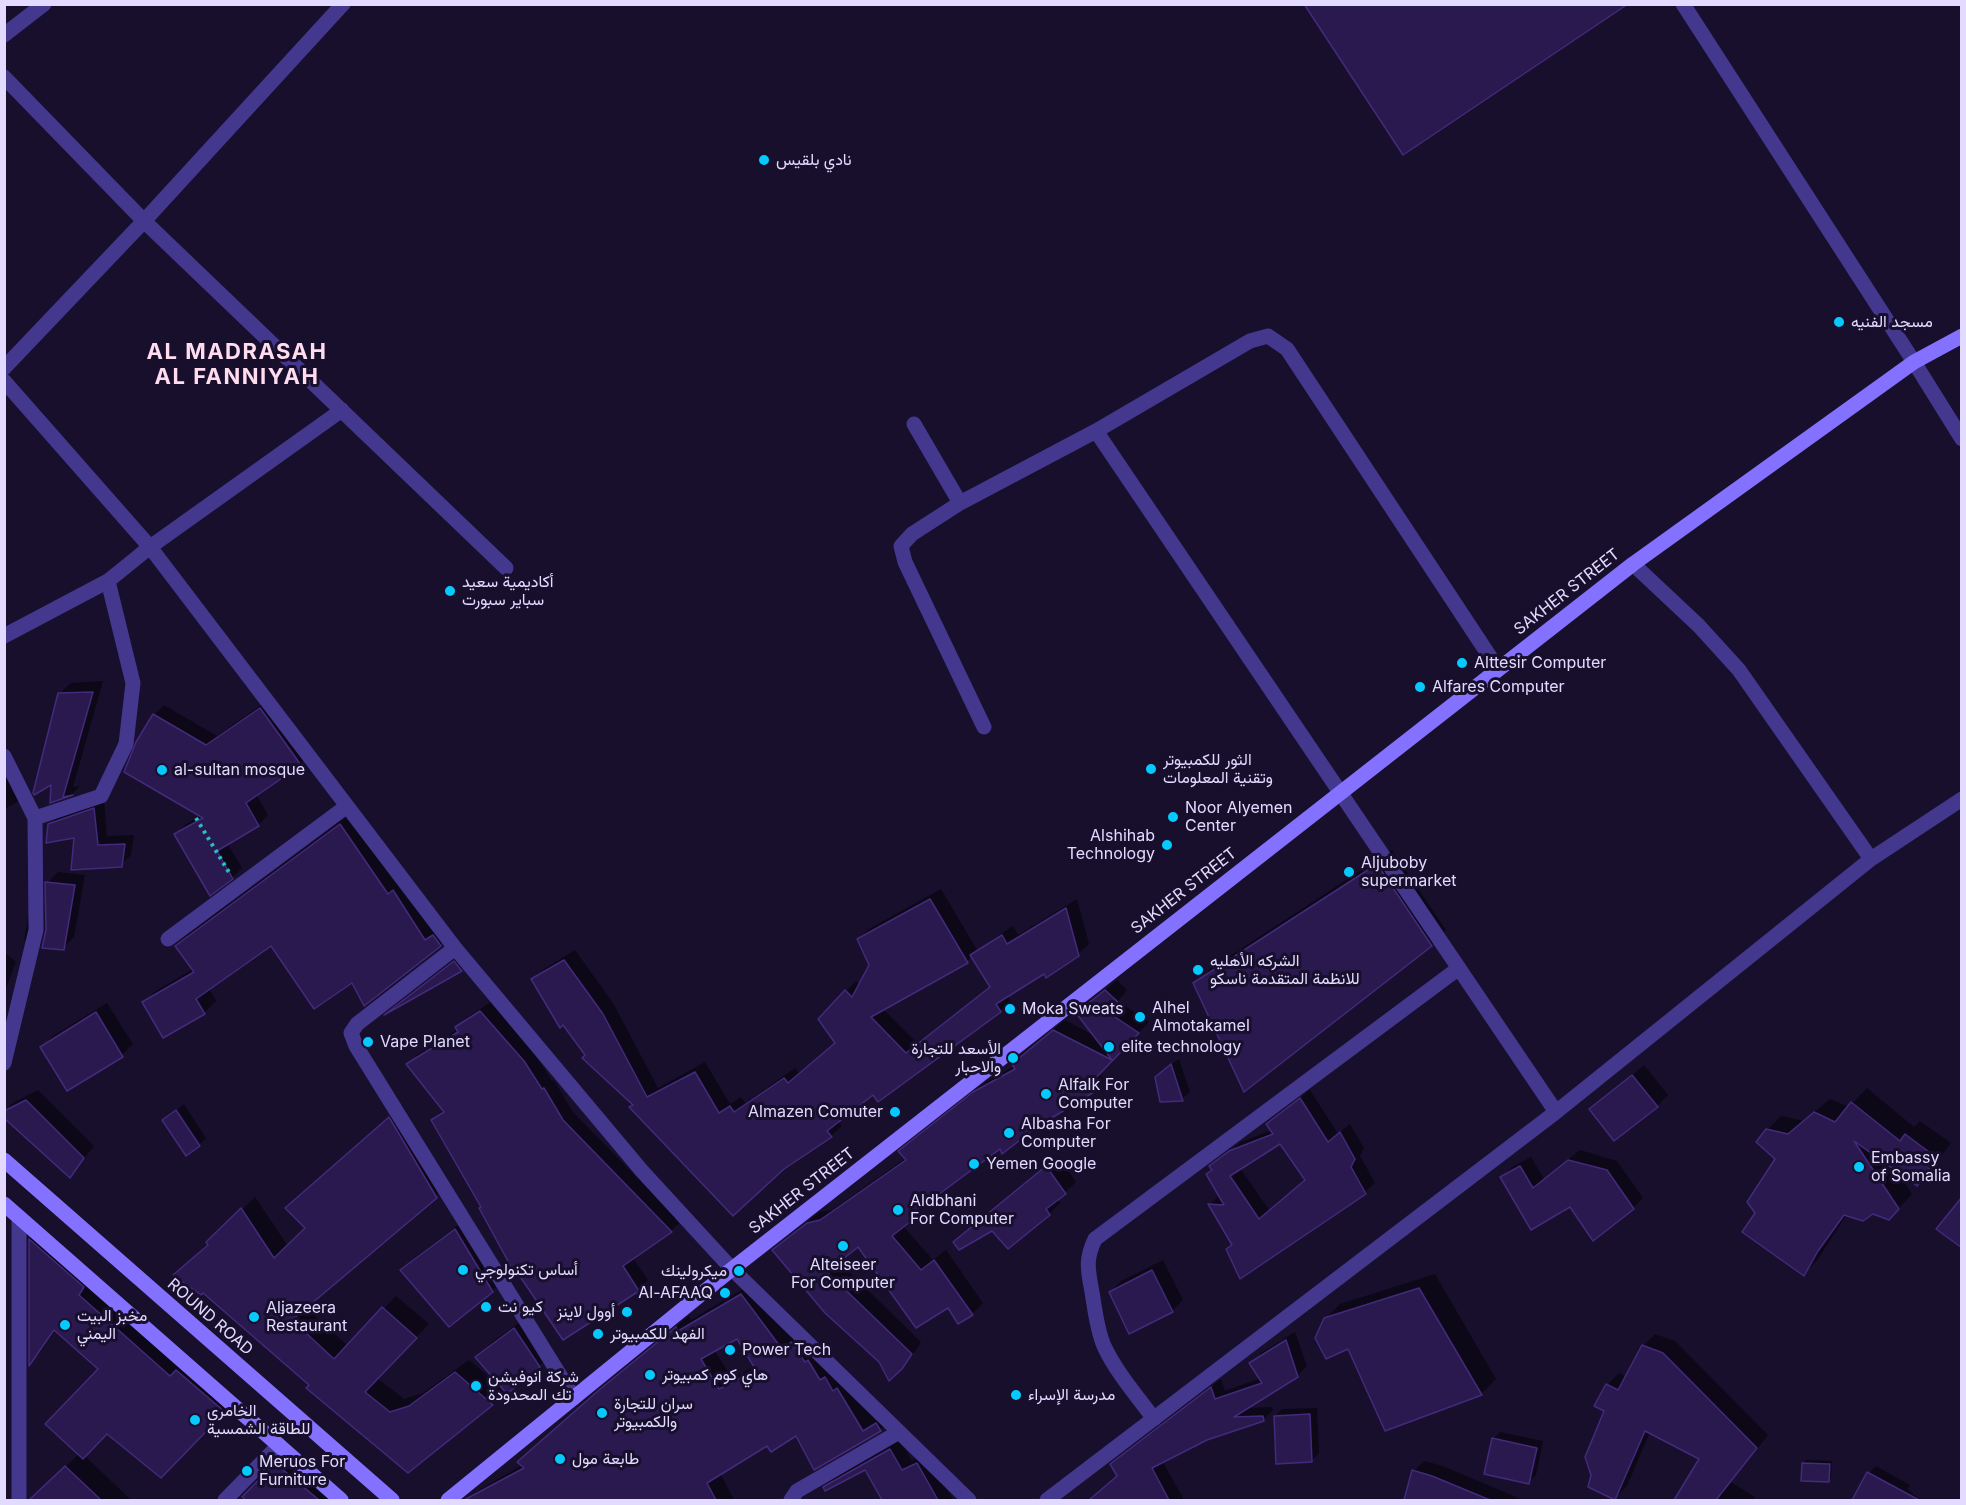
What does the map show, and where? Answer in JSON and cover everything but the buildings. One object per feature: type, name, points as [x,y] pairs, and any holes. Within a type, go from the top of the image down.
[{"type":"street","points":[[4,35],[44,4]]},
{"type":"street","points":[[4,368],[144,221],[343,4]]},
{"type":"street","points":[[1683,4],[1962,439]]},
{"type":"street","points":[[4,77],[144,221],[506,568]]},
{"type":"street","points":[[984,727],[905,561],[901,546],[912,534],[960,503],[1096,431],[1250,341],[1268,336],[1287,349],[1498,669]]},
{"type":"street","name":"SAKHER STREET","points":[[448,1500],[732,1269],[1633,564],[1914,362],[1962,336]]},
{"type":"street","points":[[4,381],[150,547],[455,948],[642,1171],[732,1269],[969,1500]]},
{"type":"street","points":[[4,636],[108,581],[150,547],[342,410]]},
{"type":"street","points":[[914,424],[960,503]]},
{"type":"street","points":[[1096,431],[1556,1112]]},
{"type":"street","points":[[1633,564],[1699,626],[1739,670],[1871,859]]},
{"type":"street","points":[[35,818],[101,796],[126,744],[132,683],[108,581]]},
{"type":"street","points":[[4,756],[35,818],[36,930],[4,1063]]},
{"type":"street","points":[[1047,1500],[1556,1112],[1871,859],[1962,799]]},
{"type":"street","points":[[168,939],[347,806]]},
{"type":"street","points":[[455,948],[357,1024],[351,1033],[356,1047],[574,1398]]},
{"type":"street","points":[[1154,1419],[1113,1360],[1099,1332],[1087,1267],[1089,1252],[1095,1239],[1458,968]]},
{"type":"street","name":"ROUND ROAD","points":[[4,1160],[392,1500]]},
{"type":"street","points":[[4,1204],[341,1500]]},
{"type":"street","points":[[19,1217],[19,1500]]},
{"type":"street","points":[[791,1500],[797,1491],[899,1432]]},
{"type":"street","points":[[225,1500],[279,1445]]},
{"type":"path","points":[[196,818],[238,887]]},
{"type":"place","name":"نادي بلقيس","points":[[764,160]]},
{"type":"place","name":"مسجد الفنيه","points":[[1839,322]]},
{"type":"place","name":"أكاديمية سعيد سباير سبورت","points":[[450,591]]},
{"type":"place","name":"Alttesir Computer","points":[[1462,663]]},
{"type":"place","name":"Alfares Computer","points":[[1420,687]]},
{"type":"place","name":"الثور للكمبيوتر وتقنية المعلومات","points":[[1151,769]]},
{"type":"place","name":"al-sultan mosque","points":[[162,770]]},
{"type":"place","name":"Noor Alyemen Center","points":[[1173,817]]},
{"type":"place","name":"Alshihab Technology","points":[[1167,845]]},
{"type":"place","name":"Aljuboby supermarket","points":[[1349,872]]},
{"type":"place","name":"الشركه الأهليه للانظمة المتقدمة ناسكو","points":[[1198,970]]},
{"type":"place","name":"Moka Sweats","points":[[1010,1009]]},
{"type":"place","name":"Alhel Almotakamel","points":[[1140,1017]]},
{"type":"place","name":"Vape Planet","points":[[368,1042]]},
{"type":"place","name":"elite technology","points":[[1109,1047]]},
{"type":"place","name":"الأسعد للتجارة والاحبار","points":[[1013,1058]]},
{"type":"place","name":"Alfalk For Computer","points":[[1046,1094]]},
{"type":"place","name":"Almazen Comuter","points":[[895,1112]]},
{"type":"place","name":"Albasha For Computer","points":[[1009,1133]]},
{"type":"place","name":"Yemen Google","points":[[974,1164]]},
{"type":"place","name":"Embassy of Somalia","points":[[1859,1167]]},
{"type":"place","name":"Aldbhani For Computer","points":[[898,1210]]},
{"type":"place","name":"Alteiseer For Computer","points":[[843,1246]]},
{"type":"place","name":"أساس تكنولوجي","points":[[463,1270]]},
{"type":"place","name":"ميكرولينك","points":[[739,1271]]},
{"type":"place","name":"Al-AFAAQ","points":[[725,1293]]},
{"type":"place","name":"كيو نت","points":[[486,1307]]},
{"type":"place","name":"أوول لاينز","points":[[627,1312]]},
{"type":"place","name":"Aljazeera Restaurant","points":[[254,1317]]},
{"type":"place","name":"مخبز البيت اليمني","points":[[65,1325]]},
{"type":"place","name":"الفهد للكمبيوتر","points":[[598,1334]]},
{"type":"place","name":"Power Tech","points":[[730,1350]]},
{"type":"place","name":"هاي كوم كمبيوتر","points":[[650,1375]]},
{"type":"place","name":"شركة انوفيشن تك المحدودة","points":[[476,1386]]},
{"type":"place","name":"مدرسة الإسراء","points":[[1016,1395]]},
{"type":"place","name":"سران للتجارة والكمبيوتر","points":[[602,1413]]},
{"type":"place","name":"الخامري للطاقة الشمسية","points":[[195,1420]]},
{"type":"place","name":"طابعة مول","points":[[560,1459]]},
{"type":"place","name":"Meruos For Furniture","points":[[247,1471]]},
{"type":"district","name":"AL MADRASAH AL FANNIYAH","points":[[237,364]]}]
